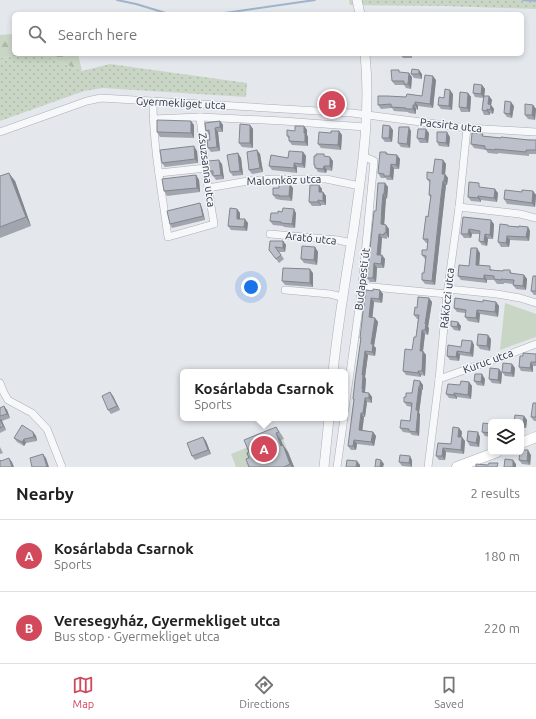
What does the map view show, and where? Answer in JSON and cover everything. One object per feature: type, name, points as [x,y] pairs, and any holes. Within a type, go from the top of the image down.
[{"type":"main road","points":[[524,442],[536,437]]},
{"type":"main road","points":[[457,467],[489,455]]},
{"type":"street","points":[[357,0],[360,12]]},
{"type":"street","name":"Budapesti út","points":[[333,369],[342,297],[360,186],[366,115],[367,82],[365,56]]},
{"type":"street","name":"Gyermekliget utca","points":[[0,132],[87,101],[101,98],[366,115]]},
{"type":"street","points":[[153,101],[153,119],[159,172],[206,168]]},
{"type":"street","name":"Pacsirta utca","points":[[366,115],[466,128],[536,132]]},
{"type":"street","name":"Gyermekliget utca","points":[[153,119],[200,117],[365,127]]},
{"type":"street","name":"Zsuzsanna utca","points":[[159,172],[168,237],[214,224],[208,188],[200,117]]},
{"type":"street","name":"Rákóczi utca","points":[[428,467],[459,207],[466,128]]},
{"type":"street","name":"Budapesti út","points":[[348,387],[362,286],[374,161],[363,156]]},
{"type":"street","name":"Malomköz utca","points":[[208,188],[248,180],[273,179],[326,179],[360,186]]},
{"type":"street","points":[[459,207],[520,214],[536,218]]},
{"type":"street","name":"Arató utca","points":[[270,234],[338,240],[351,243]]},
{"type":"street","points":[[362,286],[497,294],[520,298],[536,303]]},
{"type":"street","points":[[285,290],[330,294],[342,297]]},
{"type":"street","name":"Kuruc utca","points":[[439,378],[536,344]]},
{"type":"street","points":[[0,383],[2,394],[8,400],[32,413],[47,429],[62,467]]},
{"type":"street","points":[[324,467],[329,421]]},
{"type":"street","points":[[337,467],[344,421]]},
{"type":"green space","points":[[349,0],[536,0],[536,9],[350,5]]},
{"type":"green space","points":[[12,34],[12,56],[14,56],[0,58],[0,35]]},
{"type":"green space","points":[[14,56],[46,56],[82,71],[110,64],[247,83],[246,97],[103,88],[84,91],[0,121],[0,58]]},
{"type":"green space","points":[[46,56],[78,56],[82,71]]},
{"type":"green space","points":[[505,303],[536,314],[536,337],[500,350]]},
{"type":"green space","points":[[281,434],[294,467],[236,467],[231,454]]},
{"type":"building","points":[[412,69],[419,70],[419,74],[411,74]]},
{"type":"building","points":[[391,70],[399,70],[399,72],[409,73],[408,84],[404,84],[404,81],[392,81]]},
{"type":"building","points":[[425,75],[433,76],[430,104],[415,102],[413,109],[391,107],[391,104],[378,105],[378,96],[406,97],[407,94],[422,96]]},
{"type":"building","points":[[474,84],[482,85],[481,94],[473,93]]},
{"type":"building","points":[[445,89],[450,90],[449,106],[438,105],[439,97],[444,98]]},
{"type":"building","points":[[460,92],[468,93],[467,108],[459,107]]},
{"type":"building","points":[[484,96],[489,96],[488,104],[491,105],[490,110],[487,109],[487,111],[482,110]]},
{"type":"building","points":[[505,101],[511,102],[510,114],[504,113]]},
{"type":"building","points":[[525,104],[533,105],[532,115],[525,115]]},
{"type":"building","points":[[157,120],[191,121],[191,133],[157,132]]},
{"type":"building","points":[[220,121],[220,127],[215,128],[217,147],[208,148],[207,140],[210,140],[209,130],[206,131],[205,123]]},
{"type":"building","points":[[240,124],[250,125],[250,143],[239,143]]},
{"type":"building","points":[[383,125],[390,126],[389,138],[382,138]]},
{"type":"building","points":[[295,126],[304,126],[305,142],[289,141],[287,130],[295,131]]},
{"type":"building","points":[[399,127],[409,127],[407,144],[398,143]]},
{"type":"building","points":[[418,129],[426,129],[425,139],[417,138]]},
{"type":"building","points":[[331,131],[339,131],[338,145],[318,144],[319,132],[331,133]]},
{"type":"building","points":[[437,132],[447,132],[446,143],[437,142]]},
{"type":"building","points":[[472,133],[483,134],[482,136],[536,140],[536,150],[526,150],[526,152],[485,149],[485,146],[471,144]]},
{"type":"building","points":[[194,146],[195,159],[162,163],[160,150]]},
{"type":"building","points":[[257,150],[260,168],[249,170],[247,152]]},
{"type":"building","points":[[289,151],[303,152],[302,164],[294,163],[294,168],[269,166],[271,155],[288,158]]},
{"type":"building","points":[[380,152],[397,155],[396,165],[391,164],[390,176],[384,176],[384,174],[378,173]]},
{"type":"building","points":[[238,153],[240,171],[230,172],[227,155]]},
{"type":"building","points":[[316,154],[324,154],[324,156],[330,157],[330,166],[324,166],[323,169],[315,168],[314,156],[316,156]]},
{"type":"building","points":[[435,159],[443,160],[442,174],[445,174],[441,196],[432,281],[422,280],[426,256],[422,255],[422,250],[427,250],[428,239],[423,239],[431,195],[429,195],[430,180],[427,179],[427,172],[433,173]]},
{"type":"building","points":[[219,160],[221,175],[213,176],[213,171],[209,171],[208,161]]},
{"type":"building","points":[[9,173],[26,217],[0,227],[0,176]]},
{"type":"building","points":[[196,175],[197,188],[164,191],[162,179]]},
{"type":"building","points":[[469,182],[479,183],[479,187],[495,189],[494,198],[478,196],[478,198],[468,197]]},
{"type":"building","points":[[378,183],[385,183],[381,224],[386,225],[386,233],[384,233],[384,235],[379,234],[377,255],[382,255],[381,264],[374,263],[373,278],[367,278],[374,211],[376,211]]},
{"type":"building","points":[[279,184],[290,184],[289,196],[273,195],[273,188],[279,188]]},
{"type":"building","points":[[310,185],[319,185],[319,192],[323,192],[323,201],[318,200],[318,202],[309,202]]},
{"type":"building","points":[[505,190],[522,192],[522,190],[533,191],[532,203],[504,199]]},
{"type":"building","points":[[200,203],[203,216],[170,224],[167,211]]},
{"type":"building","points":[[230,208],[237,209],[237,219],[245,219],[244,227],[228,226]]},
{"type":"building","points":[[283,208],[294,209],[292,224],[270,221],[271,213],[278,213],[278,211],[282,212]]},
{"type":"building","points":[[463,217],[491,220],[490,235],[485,234],[484,242],[479,241],[480,231],[469,229],[468,234],[461,234]]},
{"type":"building","points":[[500,224],[528,227],[526,237],[507,236],[506,243],[498,242]]},
{"type":"building","points":[[270,241],[283,241],[283,248],[275,247],[281,255],[276,259],[269,250]]},
{"type":"building","points":[[302,246],[315,247],[314,260],[301,259]]},
{"type":"building","points":[[471,248],[477,248],[476,265],[490,266],[490,270],[510,270],[510,273],[524,275],[523,286],[513,285],[514,280],[494,279],[494,276],[484,275],[484,279],[458,276],[459,265],[469,266]]},
{"type":"building","points":[[283,268],[310,269],[310,283],[282,281]]},
{"type":"building","points":[[533,276],[536,276],[536,291],[531,291]]},
{"type":"building","points":[[373,289],[380,290],[379,299],[371,298],[369,317],[375,318],[371,344],[373,344],[372,352],[365,351],[362,375],[362,392],[369,393],[369,398],[365,398],[359,430],[373,432],[371,442],[354,440],[353,446],[348,446],[366,290],[373,291]]},
{"type":"building","points":[[418,297],[429,298],[425,330],[422,330],[420,351],[423,351],[422,371],[418,371],[418,373],[403,371],[405,349],[412,350],[414,337],[416,337],[419,315],[414,315],[415,307],[417,308]]},
{"type":"building","points":[[455,298],[483,302],[483,300],[496,302],[495,312],[477,310],[476,318],[465,317],[466,310],[454,308]]},
{"type":"building","points":[[451,321],[458,322],[457,327],[451,326]]},
{"type":"building","points":[[478,334],[488,335],[487,346],[477,345]]},
{"type":"building","points":[[462,340],[472,341],[470,353],[457,351],[456,357],[447,356],[448,345],[461,347]]},
{"type":"building","points":[[523,353],[536,354],[536,362],[531,362],[530,368],[519,367],[520,356],[523,356]]},
{"type":"building","points":[[503,363],[512,364],[511,373],[502,372]]},
{"type":"building","points":[[490,368],[499,369],[498,380],[489,379]]},
{"type":"building","points":[[475,374],[482,374],[481,382],[474,381]]},
{"type":"building","points":[[414,380],[420,381],[416,410],[418,410],[416,432],[409,431],[409,429],[400,428],[401,420],[410,421],[412,403],[404,402],[404,397],[406,397],[406,393],[412,393]]},
{"type":"building","points":[[461,381],[469,382],[468,395],[454,393],[454,395],[446,394],[448,384],[460,385]]},
{"type":"building","points":[[110,392],[117,406],[108,410],[102,396]]},
{"type":"building","points":[[533,403],[536,403],[536,417],[531,417]]},
{"type":"building","points":[[4,406],[7,414],[0,416],[0,408]]},
{"type":"building","points":[[515,415],[524,416],[524,419],[514,419]]},
{"type":"building","points":[[0,419],[3,426],[0,428]]},
{"type":"building","points":[[483,423],[488,424],[488,433],[482,432]]},
{"type":"building","points":[[22,425],[33,432],[34,437],[24,439],[22,442],[14,438]]},
{"type":"building","points":[[276,427],[279,432],[276,433],[281,446],[283,445],[290,464],[284,467],[249,467],[246,459],[249,458],[247,453],[249,452],[244,440]]},
{"type":"building","points":[[453,427],[459,428],[458,437],[462,437],[461,450],[443,448],[442,456],[436,456],[438,443],[451,444]]},
{"type":"building","points":[[468,431],[478,432],[476,443],[467,441]]},
{"type":"building","points":[[203,437],[208,450],[192,456],[187,443]]},
{"type":"building","points":[[524,450],[528,450],[527,461],[519,460],[520,455],[524,455]]},
{"type":"building","points":[[43,454],[47,467],[32,467],[30,458]]},
{"type":"building","points":[[400,455],[410,456],[409,463],[399,462]]},
{"type":"building","points":[[9,458],[12,467],[0,467],[0,460]]},
{"type":"building","points":[[376,459],[381,460],[380,467],[375,467]]},
{"type":"building","points":[[505,459],[513,460],[513,467],[504,467]]},
{"type":"building","points":[[347,460],[357,461],[356,467],[346,467]]},
{"type":"building","points":[[489,463],[498,463],[497,467],[476,467],[476,464],[488,465]]},
{"type":"waterway","points":[[117,0],[162,12]]},
{"type":"waterway","points":[[232,12],[315,0]]},
{"type":"waterway","points":[[523,0],[536,1]]},
{"type":"place","name":"Veresegyház, Gyermekliget utca","points":[[332,104]]},
{"type":"place","name":"Kosárlabda Csarnok","points":[[264,449]]}]
